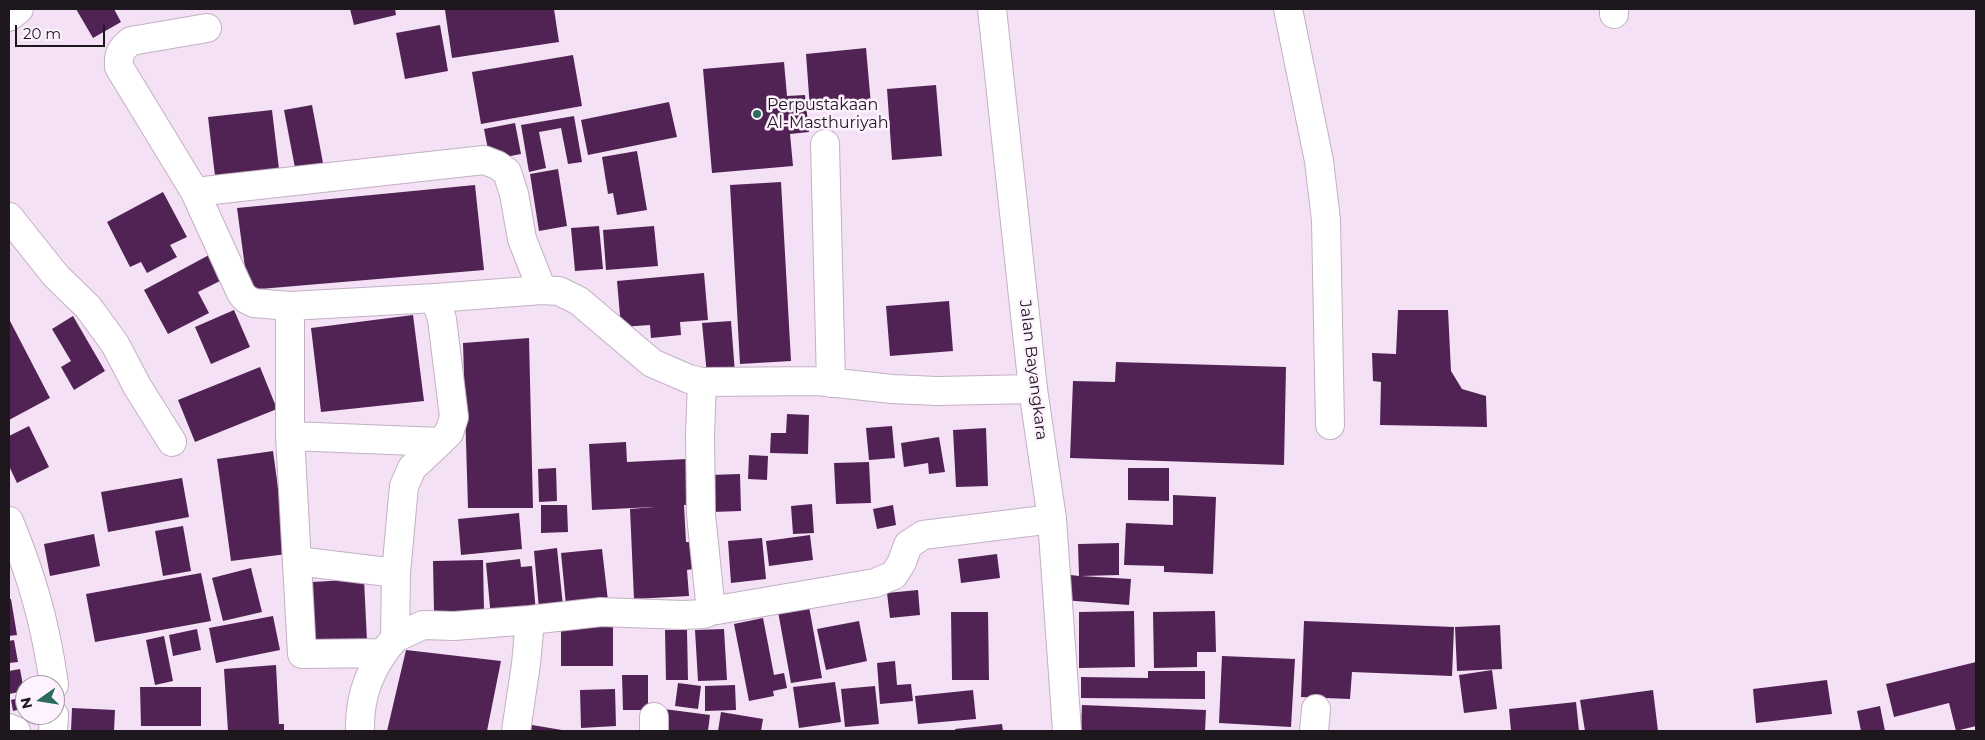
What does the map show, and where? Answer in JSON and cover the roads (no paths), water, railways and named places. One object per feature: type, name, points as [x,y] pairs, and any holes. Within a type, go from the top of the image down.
[{"type":"main road","points":[[9,17],[19,9]]},
{"type":"main road","name":"Jalan Bayangkara","points":[[992,9],[1033,389],[1052,519],[1066,731]]},
{"type":"main road","points":[[1288,9],[1319,162],[1326,220],[1330,425]]},
{"type":"main road","points":[[207,28],[131,41],[121,48],[118,55],[119,67],[195,192],[241,293],[246,299],[254,303],[290,306],[559,290],[579,301],[652,363],[689,379],[702,382],[818,381],[937,391],[1033,389]]},
{"type":"main road","points":[[824,144],[831,382]]},
{"type":"main road","points":[[195,192],[484,160],[497,165],[506,172],[514,194],[522,239],[542,290]]},
{"type":"main road","points":[[9,217],[56,276],[88,307],[115,344],[172,442]]},
{"type":"main road","points":[[360,731],[360,711],[366,686],[389,646],[406,477],[419,460],[449,433],[454,417],[442,320],[435,298]]},
{"type":"main road","points":[[290,306],[290,436],[302,654],[389,646],[423,625],[454,626],[602,612],[704,614],[711,611],[875,583],[894,575],[902,562],[908,545],[923,536],[1052,519]]},
{"type":"main road","points":[[702,382],[700,435],[701,515],[711,611]]},
{"type":"main road","points":[[290,436],[440,442]]},
{"type":"main road","points":[[9,521],[33,585],[43,620],[52,675]]},
{"type":"main road","points":[[297,561],[396,573]]},
{"type":"main road","points":[[516,731],[526,664],[530,620]]},
{"type":"main road","points":[[9,728],[16,731]]},
{"type":"place","name":"Perpustakaan Al-Masthuriyah","points":[[757,114]]}]
